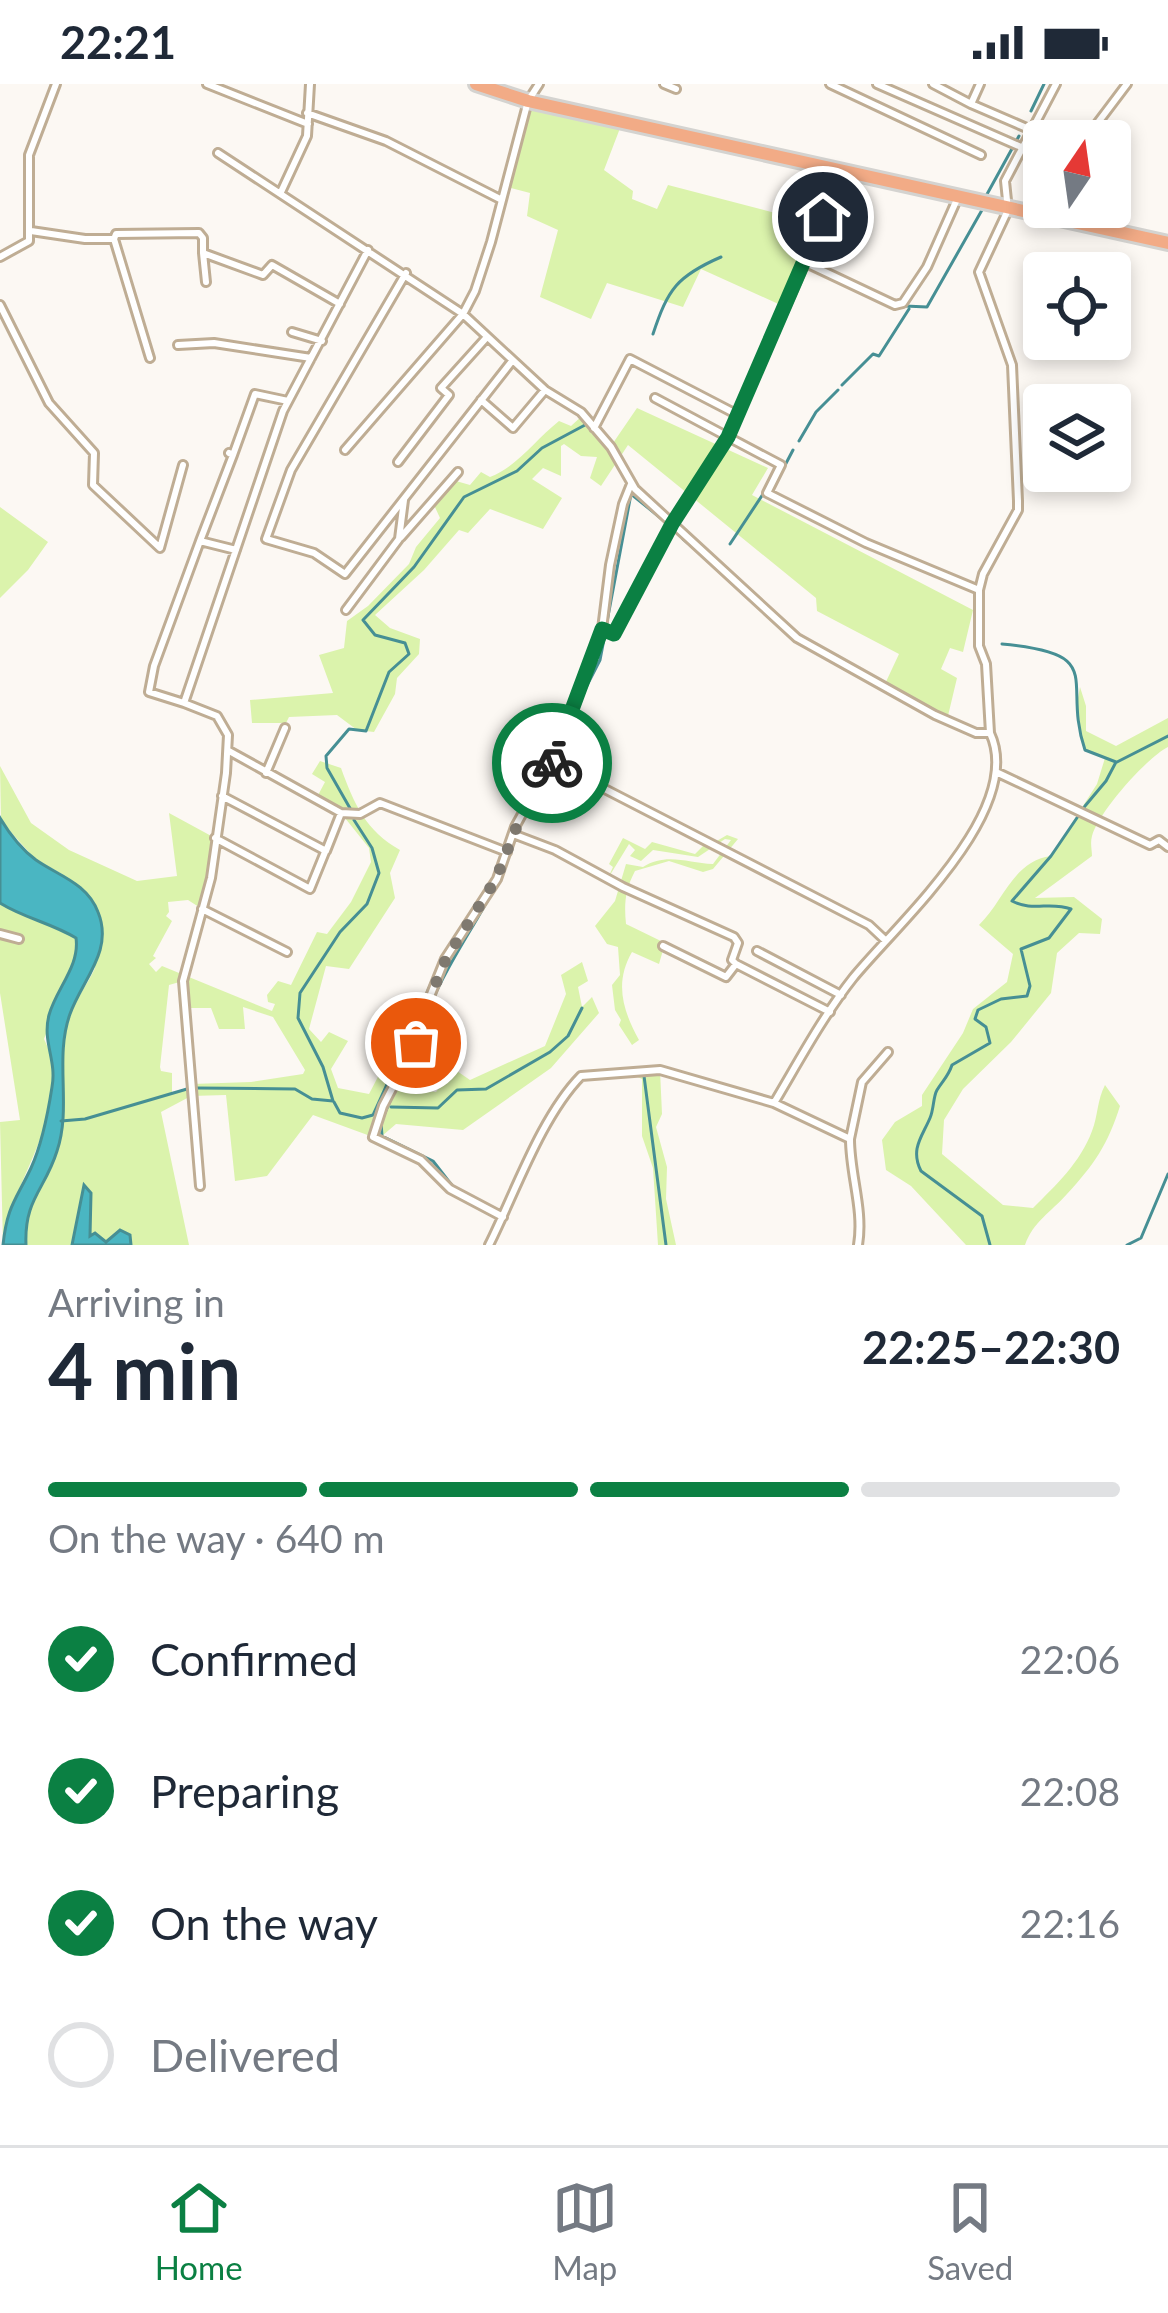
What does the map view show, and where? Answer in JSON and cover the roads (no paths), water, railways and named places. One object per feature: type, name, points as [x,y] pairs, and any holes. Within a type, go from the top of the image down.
[{"type":"highway","points":[[476,84],[528,101],[1023,211]]},
{"type":"highway","points":[[1109,228],[1168,243]]},
{"type":"street","points":[[0,257],[29,241],[29,155],[56,84]]},
{"type":"street","points":[[208,84],[308,124]]},
{"type":"street","points":[[280,192],[307,136],[310,84]]},
{"type":"street","points":[[345,450],[463,314],[476,291],[528,101],[539,84]]},
{"type":"street","points":[[664,84],[676,89]]},
{"type":"street","points":[[830,84],[981,155]]},
{"type":"street","points":[[877,84],[1021,147]]},
{"type":"street","points":[[933,84],[1023,127]]},
{"type":"street","points":[[970,104],[980,84]]},
{"type":"street","points":[[1035,120],[1055,84]]},
{"type":"street","points":[[1100,120],[1127,84]]},
{"type":"street","points":[[307,112],[386,142],[500,200]]},
{"type":"street","points":[[775,1103],[841,995],[961,854],[982,820],[996,772],[998,749],[990,733],[986,664],[980,646],[979,590],[1018,510],[1012,365],[979,272],[1009,210],[1005,181],[1023,143]]},
{"type":"street","points":[[218,153],[406,273],[463,314],[545,390],[581,412],[611,447],[632,484],[797,638],[935,715],[976,733],[990,733]]},
{"type":"street","points":[[602,629],[614,634],[672,524],[728,437],[804,262],[836,171]]},
{"type":"street","points":[[804,262],[895,305],[903,303],[927,267],[958,197]]},
{"type":"street","points":[[31,231],[114,239]]},
{"type":"street","points":[[150,358],[116,234],[199,233],[206,282]]},
{"type":"street","points":[[184,703],[288,401],[368,250]]},
{"type":"street","points":[[203,254],[263,275],[272,266],[340,304]]},
{"type":"street","points":[[406,273],[291,470],[266,539],[314,553],[345,574],[512,361]]},
{"type":"street","points":[[0,305],[49,403],[94,453],[93,485],[160,548],[183,465]]},
{"type":"street","points":[[292,332],[322,341]]},
{"type":"street","points":[[398,462],[449,395],[441,388],[487,337]]},
{"type":"street","points":[[178,345],[214,343],[312,358]]},
{"type":"street","points":[[594,428],[630,359],[738,415]]},
{"type":"street","points":[[482,400],[513,428],[545,390]]},
{"type":"street","points":[[200,1186],[183,981],[202,909],[229,735],[217,716],[149,692],[148,686],[255,394],[288,401]]},
{"type":"street","points":[[655,398],[781,464],[767,493],[866,543],[979,590]]},
{"type":"street","points":[[346,610],[458,472]]},
{"type":"street","points":[[503,1217],[450,1189],[422,1160],[373,1137],[383,1106],[416,1043],[446,959],[496,879],[513,834],[555,757],[602,629],[610,565],[632,484]]},
{"type":"street","points":[[399,539],[405,497]]},
{"type":"street","points":[[200,541],[235,551],[239,548]]},
{"type":"street","points":[[266,773],[285,728]]},
{"type":"street","points":[[229,752],[341,813],[360,814],[380,803],[507,853]]},
{"type":"street","points":[[555,757],[597,784],[869,925],[886,941]]},
{"type":"street","points":[[996,772],[1150,845],[1159,840],[1168,847]]},
{"type":"street","points":[[222,796],[326,851]]},
{"type":"street","points":[[215,838],[310,889],[341,813]]},
{"type":"street","points":[[513,834],[734,937],[738,943],[732,960],[736,964],[830,1012]]},
{"type":"street","points":[[202,909],[287,952]]},
{"type":"street","points":[[0,934],[20,939]]},
{"type":"street","points":[[663,946],[726,977],[736,964]]},
{"type":"street","points":[[757,951],[841,995]]},
{"type":"street","points":[[857,1245],[860,1227],[850,1139],[862,1082],[888,1052]]},
{"type":"street","points":[[489,1245],[553,1119],[581,1076],[660,1070],[775,1103],[850,1139]]},
{"type":"water","points":[[0,818],[31,856],[87,894],[102,926],[99,952],[65,1031],[61,1134],[32,1205],[26,1245],[3,1245],[10,1212],[44,1128],[53,1077],[47,1025],[71,968],[76,938],[0,903]]},
{"type":"water","points":[[84,1185],[91,1193],[90,1236],[95,1233],[106,1242],[120,1230],[130,1235],[131,1245],[72,1245]]},
{"type":"waterway","points":[[1031,111],[1044,84]]},
{"type":"waterway","points":[[986,196],[1019,136]]},
{"type":"waterway","points":[[905,306],[927,307],[982,210]]},
{"type":"waterway","points":[[653,334],[676,286],[721,257]]},
{"type":"waterway","points":[[842,385],[873,354],[879,356],[909,309]]},
{"type":"waterway","points":[[799,441],[816,412],[838,390]]},
{"type":"waterway","points":[[351,810],[327,768],[326,756],[349,729],[366,731],[389,672],[409,654],[405,643],[375,635],[363,620],[414,567],[464,497],[517,471],[542,448],[585,425]]},
{"type":"waterway","points":[[782,471],[793,450]]},
{"type":"waterway","points":[[730,544],[765,491]]},
{"type":"waterway","points":[[606,627],[631,494],[668,524]]},
{"type":"waterway","points":[[683,539],[705,557]]},
{"type":"waterway","points":[[580,699],[600,660],[605,634]]},
{"type":"waterway","points":[[990,1245],[982,1216],[921,1171],[918,1143],[952,1065],[990,1043],[986,1027],[975,1019],[978,1010],[1001,999],[1027,996],[1030,986],[1021,949],[1049,938],[1071,909],[1012,901],[1051,856],[1116,762],[1085,750],[1075,674],[1069,663],[1036,649],[1002,644]]},
{"type":"waterway","points":[[524,817],[556,766],[573,719]]},
{"type":"waterway","points":[[1117,762],[1168,736]]},
{"type":"waterway","points":[[196,1088],[295,1089],[312,1099],[333,1101],[323,1067],[298,1018],[300,993],[340,932],[367,904],[379,873],[372,848],[354,820]]},
{"type":"waterway","points":[[434,997],[499,879],[515,837]]},
{"type":"waterway","points":[[448,948],[495,875]]},
{"type":"waterway","points":[[420,1009],[438,967]]},
{"type":"waterway","points":[[404,1073],[419,1045],[432,1002]]},
{"type":"waterway","points":[[391,1107],[438,1108],[457,1090],[486,1089],[550,1052],[568,1036],[582,1008]]},
{"type":"waterway","points":[[334,1102],[340,1113],[362,1118],[373,1115],[418,1016]]},
{"type":"waterway","points":[[644,1076],[666,1245]]},
{"type":"waterway","points":[[61,1121],[85,1119],[187,1089]]},
{"type":"waterway","points":[[394,1092],[381,1122],[382,1136],[433,1161],[454,1188]]},
{"type":"waterway","points":[[1127,1245],[1141,1238],[1168,1174]]}]
